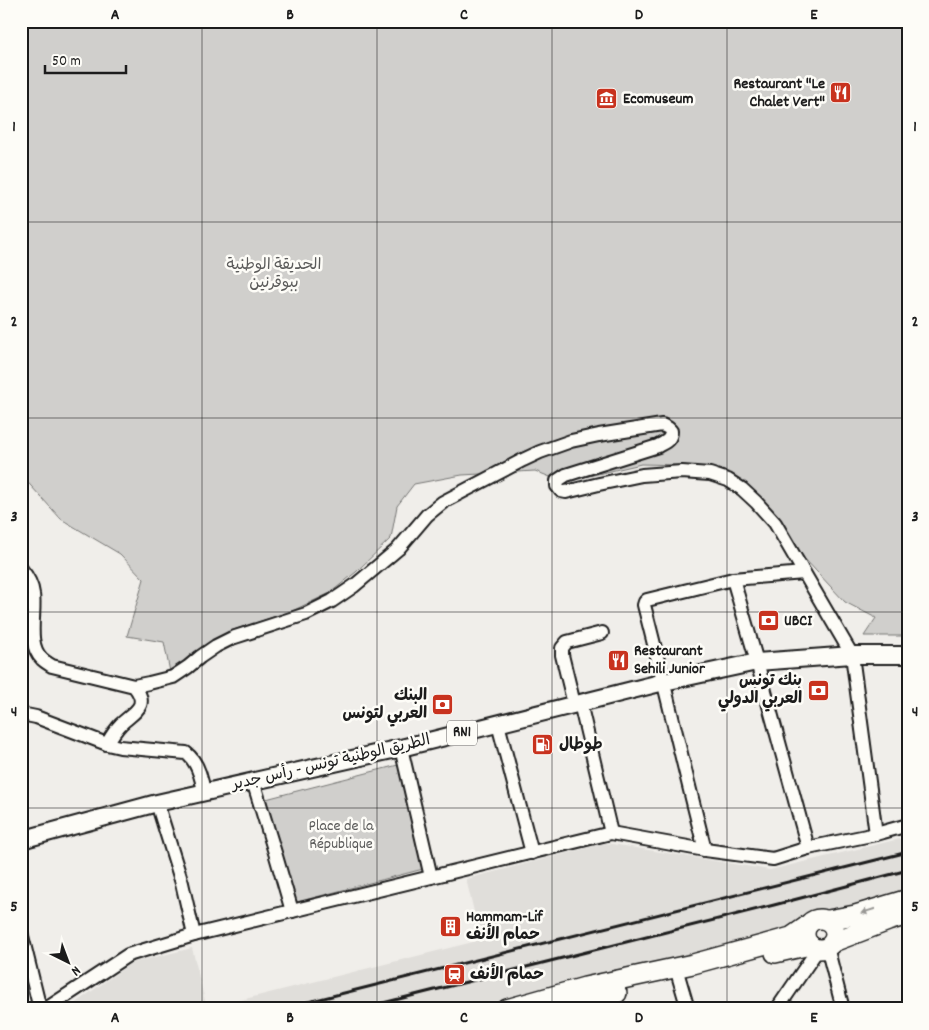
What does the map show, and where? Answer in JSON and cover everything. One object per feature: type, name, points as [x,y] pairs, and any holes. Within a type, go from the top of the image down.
[{"type":"highway","points":[[828,920],[855,915],[908,899]]},
{"type":"highway","points":[[506,1009],[585,987],[678,973],[822,945],[908,915]]},
{"type":"highway","points":[[553,1009],[678,973],[791,937],[811,921],[822,918],[832,924],[835,936],[822,945]]},
{"type":"highway","points":[[807,926],[805,937],[822,945]]},
{"type":"main road","name":"الطريق الوطنية تونس - رأس جدير","points":[[21,840],[157,804],[401,748],[664,682],[757,662],[852,655],[908,656]]},
{"type":"street","points":[[21,568],[33,591],[32,635],[41,658],[52,666],[134,686],[149,683],[173,677],[216,646],[232,638],[306,614],[332,601],[354,586],[398,549],[427,515],[443,502],[523,460],[571,441],[662,425],[671,431],[671,436],[658,446],[566,475],[557,482],[557,486],[561,491],[566,492],[642,475],[682,472],[710,474],[728,480],[742,489],[756,502],[775,524],[852,655],[876,834]]},
{"type":"street","points":[[705,850],[644,605],[645,602],[733,579],[804,573]]},
{"type":"street","points":[[733,579],[808,848]]},
{"type":"street","points":[[602,633],[567,642],[562,648],[562,655],[577,703],[611,833]]},
{"type":"street","points":[[107,744],[114,731],[134,714],[142,703],[140,693],[134,686]]},
{"type":"street","points":[[21,714],[36,717],[107,744],[120,747],[186,753],[193,760],[202,782],[204,793]]},
{"type":"street","points":[[498,724],[532,853]]},
{"type":"street","points":[[401,748],[431,877]]},
{"type":"street","points":[[253,781],[292,911]]},
{"type":"street","points":[[157,804],[182,883],[194,935]]},
{"type":"street","points":[[46,1009],[128,955],[194,935],[611,833],[705,850],[773,859],[808,848],[876,834],[908,825]]},
{"type":"street","points":[[21,932],[40,1009]]},
{"type":"street","points":[[777,1009],[822,945]]},
{"type":"street","points":[[822,945],[843,1009]]},
{"type":"street","points":[[678,973],[688,1009]]},
{"type":"shaded area","points":[[908,837],[908,899],[836,910],[804,920],[789,936],[494,1009],[210,1009],[481,940],[466,879],[606,843],[770,870]]},
{"type":"shaded area","points":[[192,948],[207,1009],[67,1009],[131,963]]},
{"type":"green space","name":"الحديقة الوطنية ببوقرنين","points":[[21,21],[908,21],[908,636],[864,636],[876,618],[845,602],[804,558],[759,497],[721,470],[683,465],[641,464],[563,482],[535,471],[462,475],[414,484],[397,506],[391,538],[356,572],[330,593],[292,611],[227,632],[206,651],[170,672],[164,642],[127,636],[144,579],[120,554],[61,519],[21,475]]},
{"type":"green space","name":"Place de la République","points":[[398,765],[423,869],[293,903],[266,799]]},
{"type":"railway","points":[[280,1009],[908,852]]},
{"type":"railway","points":[[359,1009],[908,870]]},
{"type":"place","name":"Restaurant \"Le Chalet Vert\"","points":[[841,93]]},
{"type":"place","name":"Ecomuseum","points":[[607,99]]},
{"type":"place","name":"UBCI","points":[[768,621]]},
{"type":"place","name":"Restaurant Sehili Junior","points":[[618,660]]},
{"type":"place","name":"بنك تونس العربي الدولي","points":[[818,690]]},
{"type":"place","name":"البنك العربي لتونس","points":[[443,705]]},
{"type":"place","name":"طوطال","points":[[543,745]]},
{"type":"place","name":"Hammam-Lif حمام الأنف","points":[[450,926]]},
{"type":"place","name":"حمام الأنف","points":[[454,975]]}]
